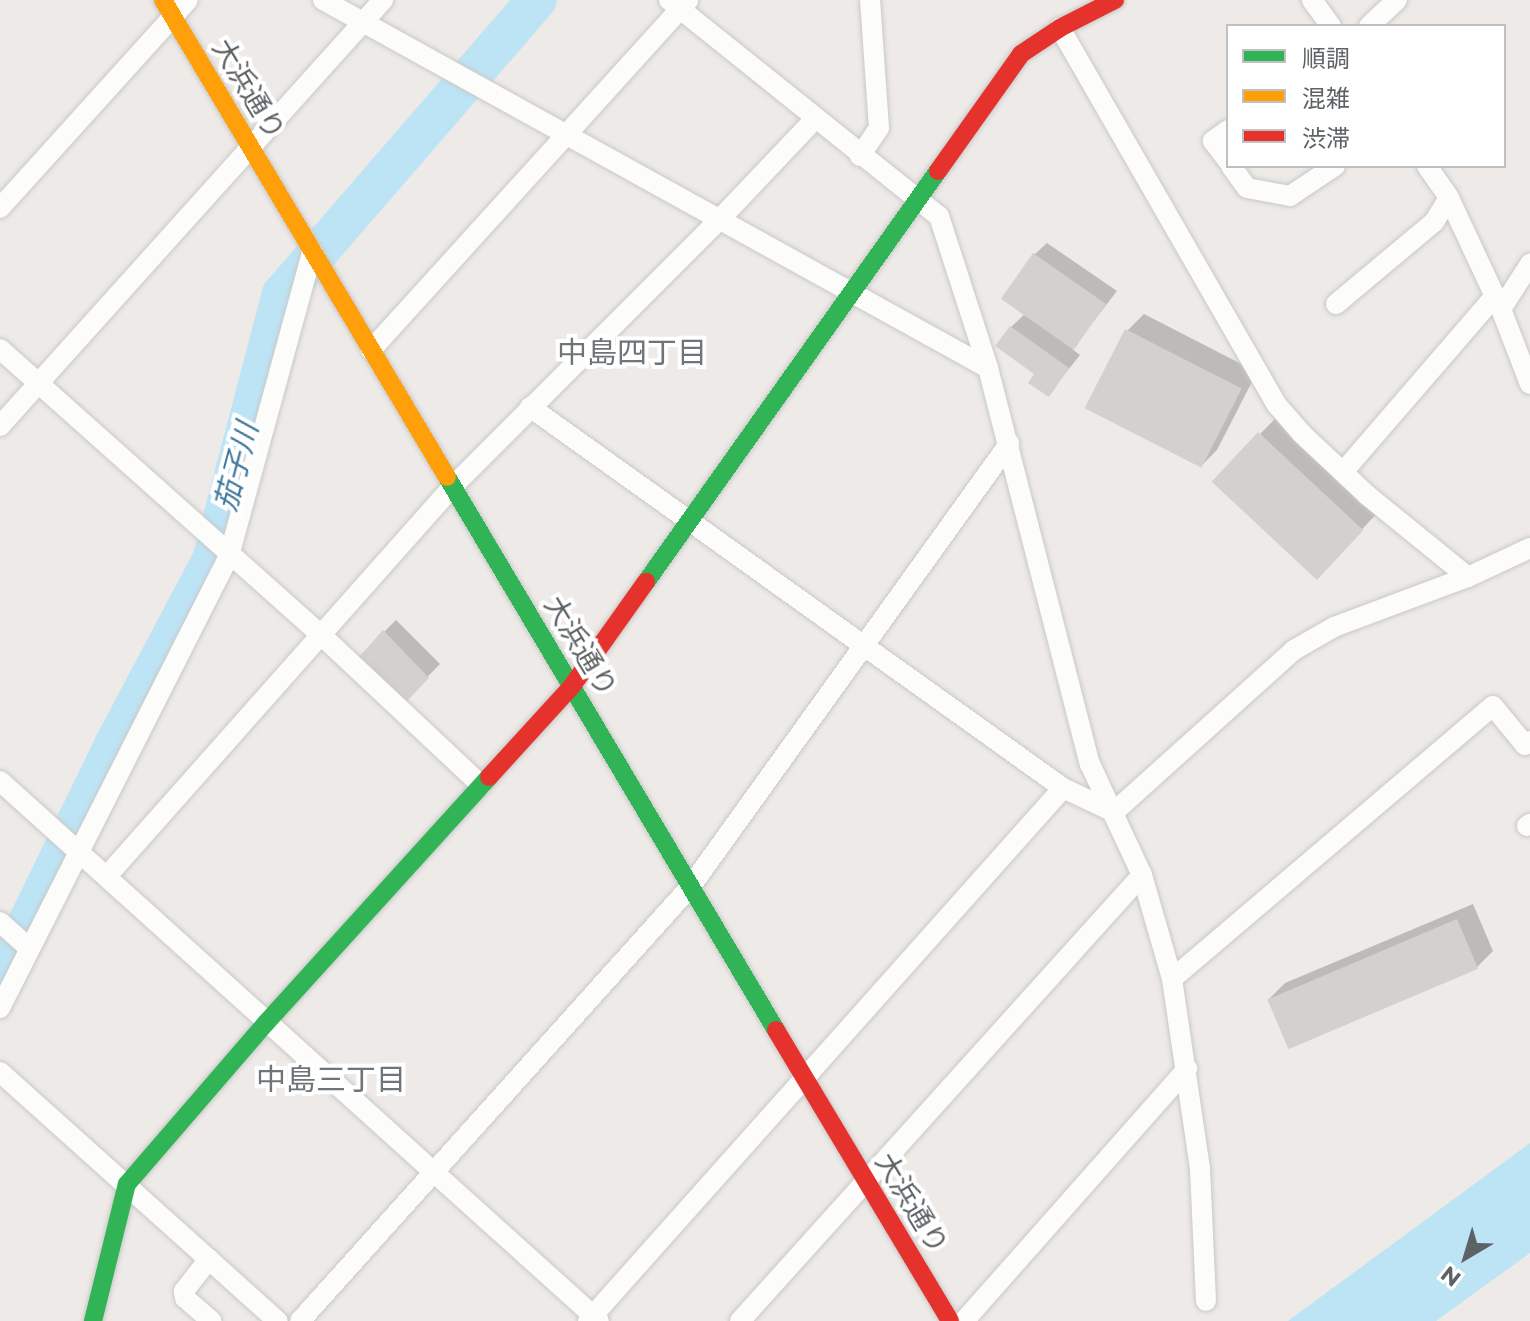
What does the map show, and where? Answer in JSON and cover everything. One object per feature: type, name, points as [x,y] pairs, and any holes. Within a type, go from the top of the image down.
[{"type":"street","name":"大浜通り","points":[[163,0],[950,1321]]},
{"type":"street","points":[[0,208],[188,0]]},
{"type":"street","points":[[323,0],[988,368]]},
{"type":"street","points":[[0,426],[383,0]]},
{"type":"street","points":[[860,156],[879,128],[870,0]]},
{"type":"street","points":[[93,1321],[127,1184],[266,1023],[572,686],[915,198],[1021,54],[1060,28],[1115,0]]},
{"type":"street","points":[[1312,0],[1330,24]]},
{"type":"street","points":[[1371,24],[1397,0]]},
{"type":"street","points":[[371,350],[567,135],[679,3],[860,156],[939,216],[1009,444],[1090,764],[1142,875],[1172,979],[1200,1169],[1206,1301]]},
{"type":"street","points":[[1060,28],[1276,404],[1301,433],[1343,472],[1468,577]]},
{"type":"street","points":[[107,876],[319,633],[453,486],[720,219],[815,119]]},
{"type":"street","points":[[1226,131],[1213,141],[1226,159]]},
{"type":"street","points":[[1233,168],[1247,188],[1290,196],[1332,168]]},
{"type":"street","points":[[1428,168],[1449,198],[1498,303],[1530,384]]},
{"type":"street","points":[[1336,304],[1434,222],[1449,198]]},
{"type":"street","points":[[0,1008],[229,556],[312,252]]},
{"type":"street","points":[[1343,472],[1530,264]]},
{"type":"street","points":[[0,349],[319,633],[481,785]]},
{"type":"street","points":[[530,407],[1063,788],[1114,812]]},
{"type":"street","points":[[300,1321],[691,886],[862,644],[1009,444]]},
{"type":"street","points":[[1114,812],[1294,650],[1334,627],[1468,577],[1530,548]]},
{"type":"street","points":[[1172,979],[1493,706],[1525,745],[1530,741]]},
{"type":"street","points":[[0,781],[594,1319],[1063,788]]},
{"type":"street","points":[[740,1321],[1142,875]]},
{"type":"street","points":[[0,922],[30,949]]},
{"type":"street","points":[[964,1321],[1187,1069]]},
{"type":"street","points":[[0,1072],[278,1321]]},
{"type":"street","points":[[209,1259],[184,1291],[185,1298],[211,1321]]},
{"type":"water","points":[[1530,1143],[1530,1253],[1436,1321],[1288,1321]]},
{"type":"building","points":[[1033,253],[1106,304],[1074,350],[1001,299]]},
{"type":"building","points":[[1010,326],[1069,368],[1049,397],[1028,383],[1034,374],[995,346]]},
{"type":"building","points":[[1125,329],[1242,388],[1201,468],[1085,408]]},
{"type":"building","points":[[1258,432],[1363,530],[1317,580],[1212,482]]},
{"type":"building","points":[[383,630],[429,678],[407,701],[358,658]]},
{"type":"building","points":[[1457,919],[1478,969],[1288,1049],[1267,999]]},
{"type":"waterway","name":"茄子川","points":[[0,980],[114,745],[212,560],[282,294],[537,0]]},
{"type":"traffic: fast","points":[[646,582],[938,171]]},
{"type":"traffic: fast","points":[[447,477],[776,1030]]},
{"type":"traffic: fast","points":[[93,1321],[127,1184],[266,1023],[489,777]]},
{"type":"traffic: slow","points":[[163,0],[447,477]]},
{"type":"traffic: jam","points":[[938,171],[1021,54],[1060,28],[1115,0]]},
{"type":"traffic: jam","points":[[489,777],[572,686],[646,582]]},
{"type":"traffic: jam","points":[[776,1030],[950,1321]]},
{"type":"district","name":"中島四丁目","points":[[632,353]]},
{"type":"district","name":"中島三丁目","points":[[331,1080]]}]
